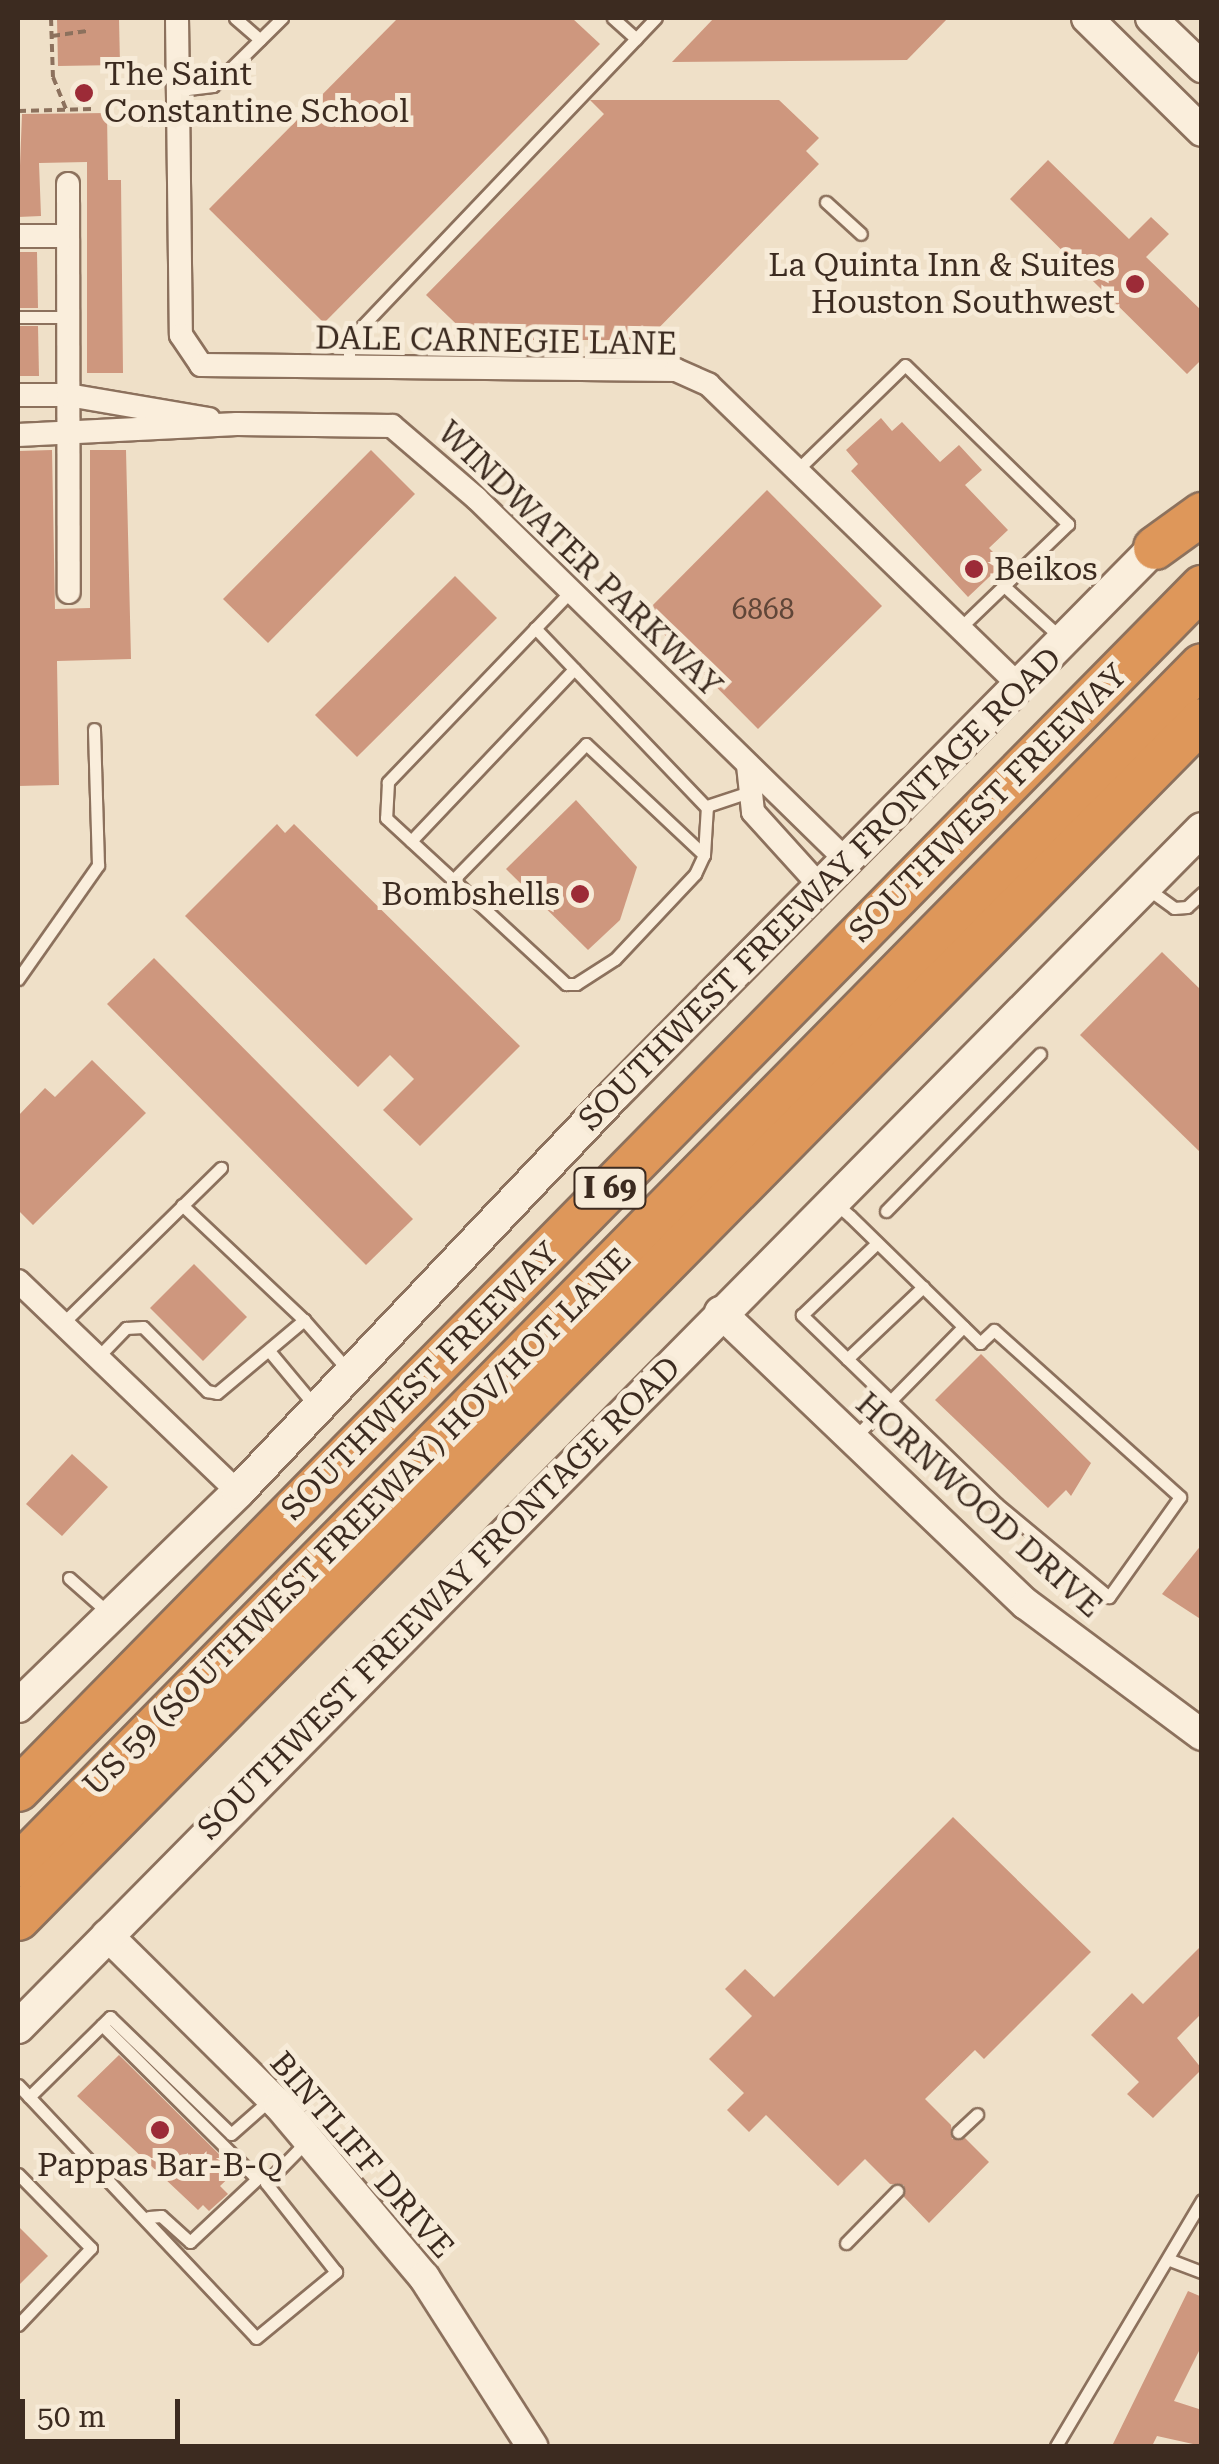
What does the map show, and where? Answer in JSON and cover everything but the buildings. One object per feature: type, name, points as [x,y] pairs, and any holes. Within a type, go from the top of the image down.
[{"type":"highway","points":[[1155,548],[1202,514]]},
{"type":"highway","name":"SOUTHWEST FREEWAY","points":[[18,1790],[1202,587]]},
{"type":"highway","name":"US 59 (SOUTHWEST FREEWAY) HOV/HOT LANE","points":[[18,1866],[1202,666]]},
{"type":"highway","name":"I 69","points":[[18,1919],[1202,720]]},
{"type":"main road","name":"SOUTHWEST FREEWAY FRONTAGE ROAD","points":[[18,1706],[238,1492],[1202,500]]},
{"type":"main road","name":"SOUTHWEST FREEWAY FRONTAGE ROAD","points":[[18,2027],[720,1312],[1202,829]]},
{"type":"street","name":"DALE CARNEGIE LANE","points":[[177,18],[181,335],[201,365],[226,370],[676,370],[709,385],[1021,687]]},
{"type":"street","points":[[1086,18],[1202,131]]},
{"type":"street","points":[[1151,18],[1202,67]]},
{"type":"street","points":[[68,184],[69,592]]},
{"type":"street","points":[[18,236],[68,236]]},
{"type":"street","name":"WINDWATER PARKWAY","points":[[18,395],[68,394],[237,424]]},
{"type":"street","name":"WINDWATER PARKWAY","points":[[18,435],[237,424],[392,426],[571,591],[848,862]]},
{"type":"street","points":[[748,765],[749,792],[762,825],[822,888]]},
{"type":"street","points":[[18,1281],[238,1492]]},
{"type":"street","name":"HORNWOOD DRIVE","points":[[720,1312],[1026,1604],[1202,1735]]},
{"type":"street","name":"BINTLIFF DRIVE","points":[[106,1936],[272,2098],[424,2277],[532,2446]]},
{"type":"lane","points":[[235,18],[260,40]]},
{"type":"lane","points":[[180,90],[213,86],[282,18]]},
{"type":"lane","points":[[613,18],[636,40]]},
{"type":"lane","points":[[349,370],[349,340],[656,18]]},
{"type":"lane","points":[[826,202],[861,234]]},
{"type":"lane","points":[[18,317],[68,317]]},
{"type":"lane","points":[[795,472],[905,365],[1068,524],[960,628]]},
{"type":"lane","points":[[1004,586],[1064,642]]},
{"type":"lane","points":[[571,591],[388,782],[386,818],[566,984],[576,984],[615,959],[695,874],[704,854],[707,808],[716,798],[749,792]]},
{"type":"lane","points":[[535,628],[707,808]]},
{"type":"lane","points":[[411,841],[574,669]]},
{"type":"lane","points":[[18,980],[98,865],[94,729]]},
{"type":"lane","points":[[452,880],[586,744],[704,854]]},
{"type":"lane","points":[[1145,886],[1174,908],[1187,907],[1202,893]]},
{"type":"lane","points":[[886,1211],[1040,1054]]},
{"type":"lane","points":[[62,1324],[221,1168]]},
{"type":"lane","points":[[832,1200],[877,1243],[923,1287],[980,1343],[994,1330],[1180,1496],[1108,1597],[997,1504],[802,1315],[877,1243]]},
{"type":"lane","points":[[182,1205],[304,1320],[350,1373]]},
{"type":"lane","points":[[847,1359],[923,1287]]},
{"type":"lane","points":[[97,1358],[126,1328],[143,1327],[207,1390],[217,1393],[304,1320]]},
{"type":"lane","points":[[853,1439],[963,1326]]},
{"type":"lane","points":[[270,1352],[317,1408]]},
{"type":"lane","points":[[70,1578],[111,1615]]},
{"type":"lane","points":[[30,2097],[110,2017],[231,2134],[272,2098]]},
{"type":"lane","points":[[102,2025],[257,2179],[190,2242],[161,2216],[149,2218]]},
{"type":"lane","points":[[18,2085],[149,2218],[256,2338],[336,2272],[266,2183],[306,2142]]},
{"type":"lane","points":[[958,2132],[977,2114]]},
{"type":"lane","points":[[18,2174],[91,2248],[18,2325]]},
{"type":"lane","points":[[846,2243],[897,2191]]},
{"type":"lane","points":[[1056,2446],[1152,2278],[1170,2260],[1201,2204]]},
{"type":"lane","points":[[1170,2260],[1202,2272]]},
{"type":"path","points":[[51,18],[53,77],[66,110]]},
{"type":"path","points":[[52,36],[89,36]]},
{"type":"path","points":[[18,111],[92,110]]},
{"type":"place","name":"The Saint Constantine School","points":[[84,93]]},
{"type":"place","name":"La Quinta Inn & Suites Houston Southwest","points":[[1135,284]]},
{"type":"place","name":"Beikos","points":[[974,569]]},
{"type":"place","name":"Bombshells","points":[[580,894]]},
{"type":"place","name":"Pappas Bar-B-Q","points":[[160,2130]]}]
